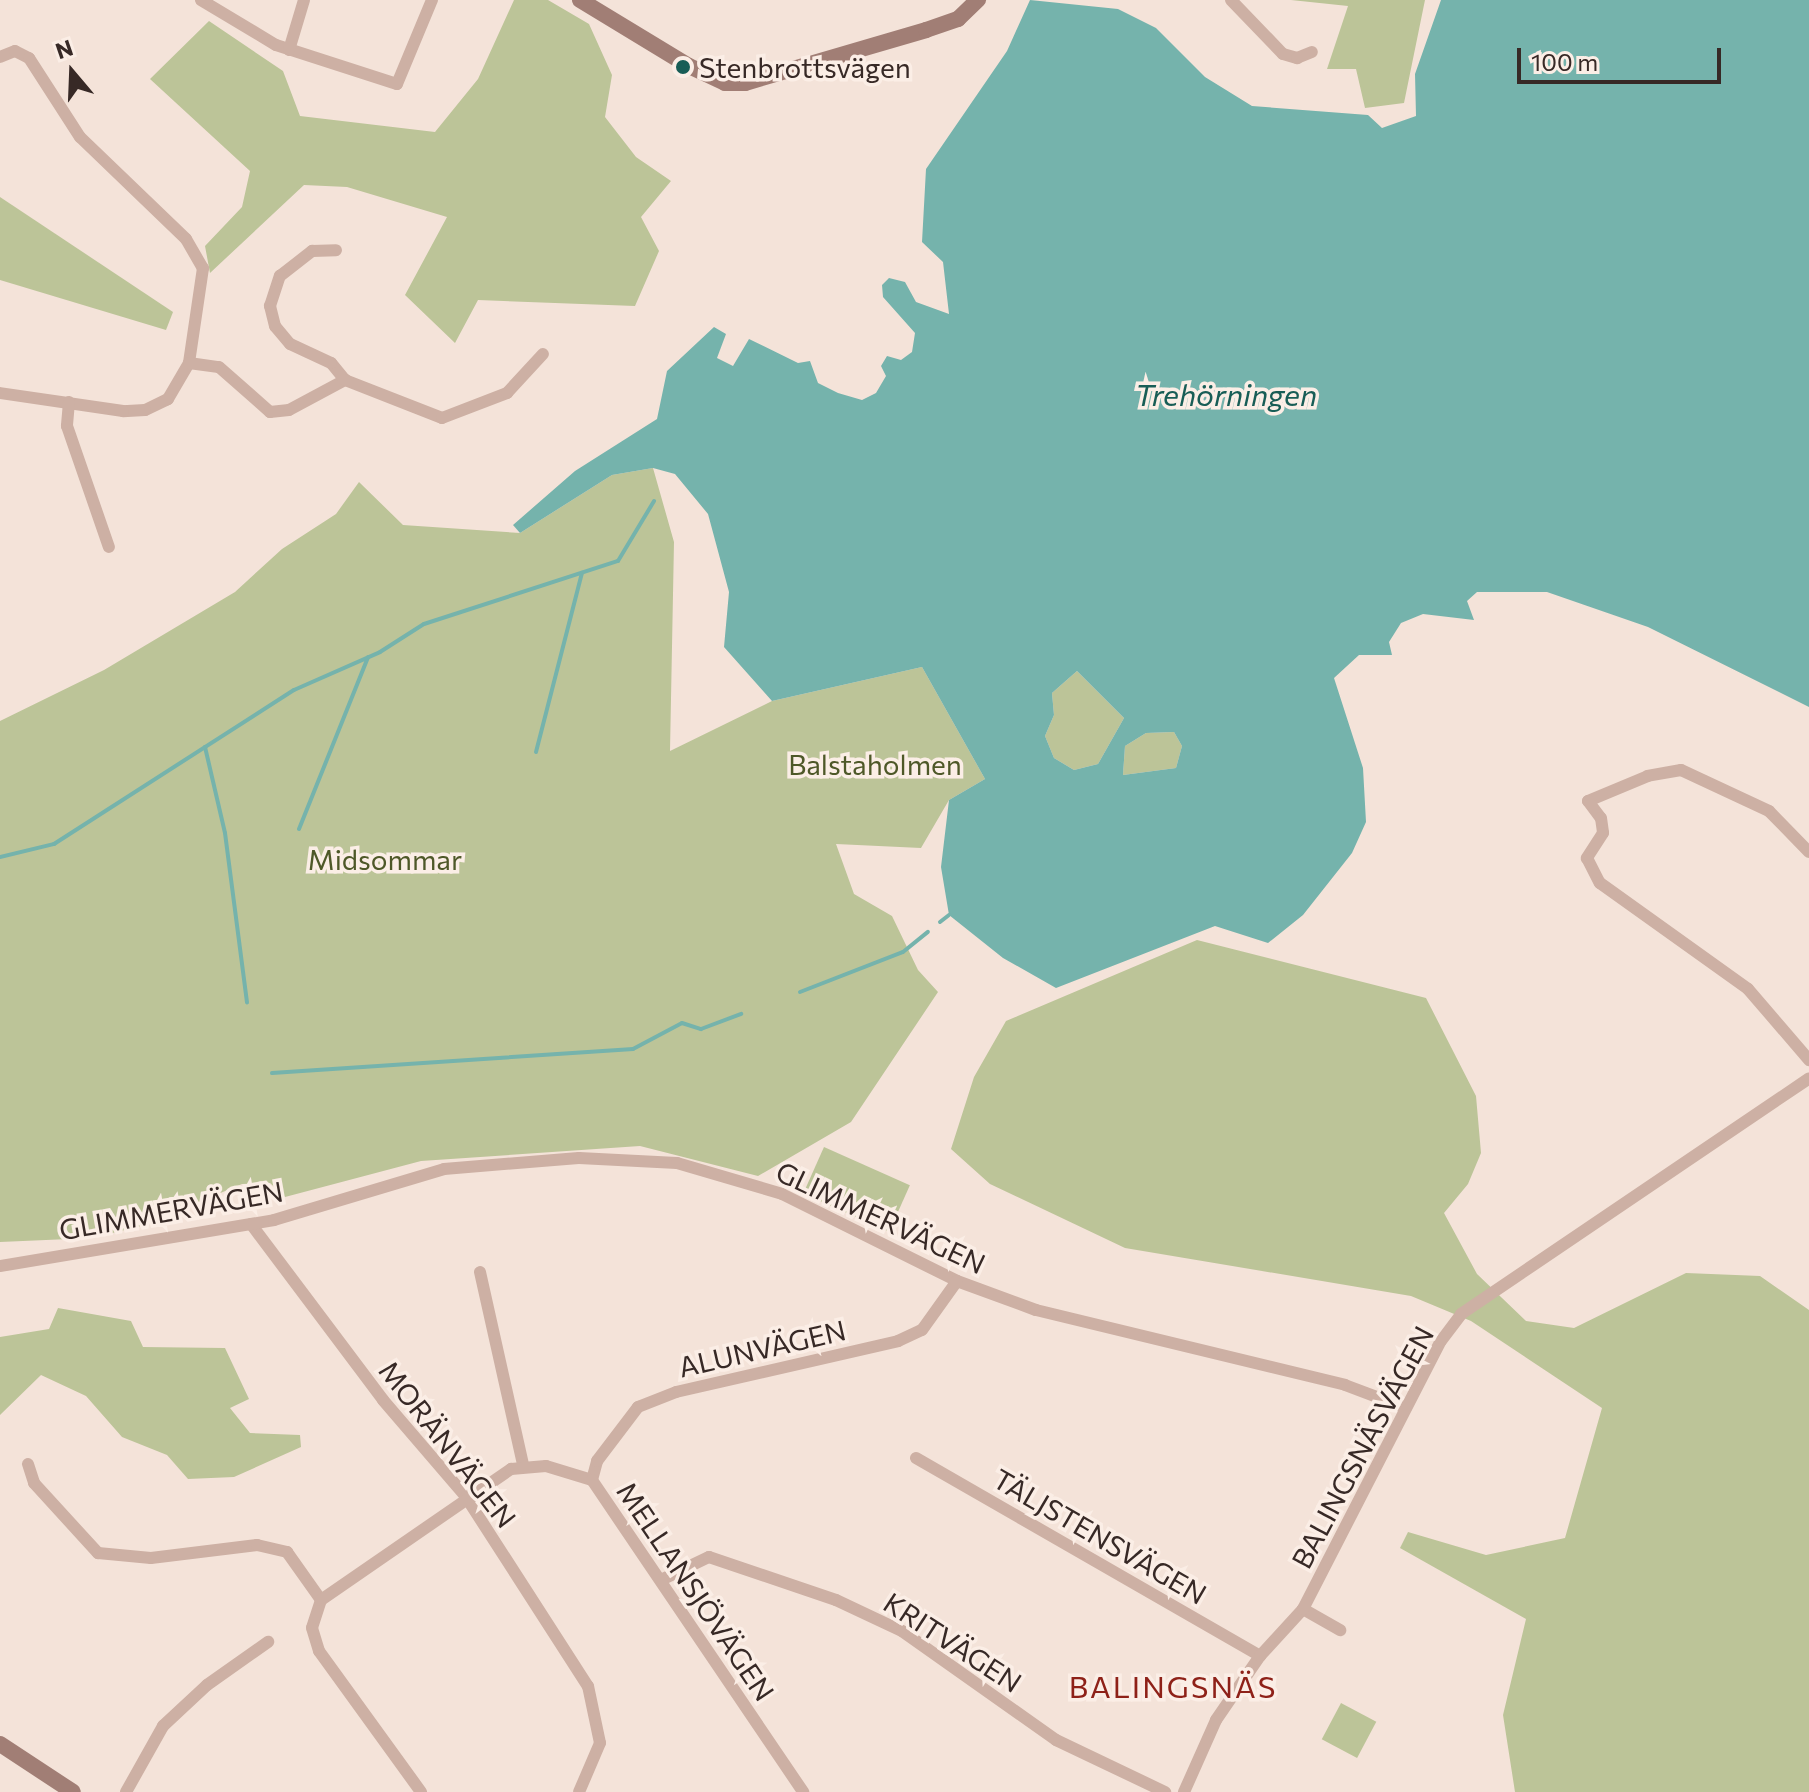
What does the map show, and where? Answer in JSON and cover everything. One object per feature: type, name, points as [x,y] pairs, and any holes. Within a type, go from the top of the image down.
[{"type":"street","points":[[201,0],[289,50],[397,84],[432,0]]},
{"type":"street","points":[[289,50],[304,0]]},
{"type":"street","points":[[580,0],[689,66],[725,83],[745,83],[926,30],[958,19],[978,0]]},
{"type":"street","points":[[1231,0],[1283,54],[1297,58],[1312,52]]},
{"type":"street","points":[[0,57],[15,51],[29,58],[80,137],[202,259],[189,363],[168,399],[145,410],[0,393]]},
{"type":"street","points":[[336,250],[312,251],[280,276],[270,306],[275,326],[290,344],[331,363],[345,380],[442,418],[507,393],[543,354]]},
{"type":"street","points":[[189,363],[219,367],[270,412],[289,410],[345,380]]},
{"type":"street","points":[[69,402],[67,426],[109,547]]},
{"type":"street","points":[[1809,852],[1769,811],[1681,770],[1648,776],[1588,801],[1601,818],[1603,833],[1587,858],[1600,883],[1748,989],[1809,1060]]},
{"type":"street","name":"BALINGSNÄSVÄGEN","points":[[1184,1792],[1216,1720],[1260,1656],[1303,1609],[1406,1408],[1461,1314],[1809,1078]]},
{"type":"street","name":"GLIMMERVÄGEN","points":[[0,1266],[251,1224],[444,1169],[579,1158],[677,1163],[782,1194],[957,1281],[1036,1310],[1345,1385],[1406,1408]]},
{"type":"street","name":"MORÄNVÄGEN","points":[[251,1224],[383,1400],[466,1497],[588,1686],[600,1743],[579,1792]]},
{"type":"street","points":[[421,1792],[319,1651],[312,1628],[321,1600],[466,1497],[523,1464],[480,1272]]},
{"type":"street","name":"ALUNVÄGEN","points":[[592,1480],[602,1452],[638,1407],[690,1388],[898,1341],[922,1330],[957,1281]]},
{"type":"street","name":"TÄLJSTENSVÄGEN","points":[[916,1458],[1260,1656]]},
{"type":"street","points":[[28,1464],[34,1483],[98,1553],[151,1558],[257,1545],[287,1552],[321,1600]]},
{"type":"street","name":"MELLANSJÖVÄGEN","points":[[523,1464],[592,1480],[663,1579],[803,1792]]},
{"type":"street","name":"KRITVÄGEN","points":[[663,1579],[709,1557],[836,1600],[902,1631],[1056,1740],[1165,1792]]},
{"type":"street","points":[[1303,1609],[1340,1630]]},
{"type":"street","points":[[126,1792],[163,1726],[207,1685],[268,1642]]},
{"type":"street","points":[[0,1744],[73,1792]]},
{"type":"green space","points":[[514,0],[548,0],[589,24],[612,75],[605,117],[636,157],[671,181],[641,217],[659,251],[635,306],[478,300],[455,343],[405,295],[447,217],[347,187],[304,185],[210,273],[205,246],[242,207],[250,171],[150,79],[209,21],[283,71],[300,116],[435,132],[478,79]]},
{"type":"green space","points":[[1291,0],[1425,0],[1404,103],[1365,108],[1356,69],[1327,69],[1348,6]]},
{"type":"green space","points":[[0,197],[173,312],[166,330],[0,280]]},
{"type":"green space","name":"Midsommar","points":[[653,468],[674,542],[670,751],[772,701],[922,667],[985,779],[949,800],[921,848],[836,844],[854,894],[892,916],[918,970],[938,992],[851,1122],[758,1176],[640,1146],[421,1161],[285,1197],[270,1183],[242,1184],[141,1226],[92,1238],[0,1242],[0,721],[104,670],[235,592],[282,549],[336,514],[359,482],[403,525],[520,533],[612,475]]},
{"type":"green space","points":[[1077,671],[1124,718],[1098,764],[1074,770],[1054,758],[1045,736],[1054,715],[1052,693]]},
{"type":"green space","points":[[1174,732],[1182,746],[1176,768],[1123,775],[1125,746],[1146,733]]},
{"type":"green space","points":[[1197,940],[1426,998],[1476,1096],[1481,1153],[1468,1184],[1444,1213],[1477,1274],[1526,1321],[1574,1328],[1686,1273],[1760,1276],[1809,1310],[1809,1792],[1515,1792],[1503,1715],[1526,1619],[1400,1548],[1408,1532],[1486,1555],[1565,1538],[1602,1408],[1471,1321],[1411,1296],[1125,1248],[990,1184],[951,1149],[974,1077],[1006,1021]]},
{"type":"green space","points":[[824,1147],[910,1185],[889,1232],[803,1194]]},
{"type":"green space","points":[[58,1308],[131,1321],[143,1347],[225,1348],[249,1399],[230,1408],[250,1433],[300,1435],[301,1447],[234,1477],[188,1479],[167,1455],[122,1437],[86,1396],[41,1375],[0,1415],[0,1337],[49,1329]]},
{"type":"green space","points":[[1341,1703],[1376,1722],[1357,1758],[1322,1739]]},
{"type":"water","name":"Trehörningen","points":[[1030,0],[1118,9],[1156,28],[1205,77],[1252,106],[1368,115],[1382,128],[1416,116],[1415,74],[1441,0],[1809,0],[1809,707],[1648,627],[1547,592],[1477,592],[1467,601],[1474,620],[1423,614],[1401,623],[1389,642],[1392,655],[1359,655],[1334,678],[1363,768],[1366,822],[1352,853],[1303,915],[1268,943],[1215,926],[1056,988],[1003,958],[949,915],[941,867],[949,800],[985,779],[922,667],[772,701],[724,647],[729,592],[708,514],[675,474],[653,468],[612,475],[520,533],[513,525],[575,471],[657,419],[667,371],[714,327],[726,334],[717,358],[733,366],[749,339],[798,363],[810,361],[818,383],[838,393],[862,400],[876,393],[886,376],[881,366],[887,356],[901,360],[912,352],[915,333],[883,297],[882,285],[889,278],[905,282],[916,302],[949,314],[943,262],[922,242],[926,169],[1007,51]],"holes":[[[1077,671],[1124,718],[1098,764],[1074,770],[1054,758],[1045,736],[1054,715],[1052,693]],[[1174,732],[1182,746],[1176,768],[1123,775],[1125,746],[1146,733]]]},
{"type":"waterway","points":[[0,857],[54,844],[294,690],[380,652],[424,624],[618,561],[654,501]]},
{"type":"waterway","points":[[536,752],[582,573]]},
{"type":"waterway","points":[[299,829],[368,657]]},
{"type":"waterway","points":[[205,747],[225,833],[247,1003]]},
{"type":"waterway","points":[[940,922],[949,915]]},
{"type":"waterway","points":[[800,992],[903,952],[928,932]]},
{"type":"waterway","points":[[272,1073],[633,1049],[682,1023],[701,1029],[741,1014]]},
{"type":"place","name":"Stenbrottsvägen","points":[[683,67]]},
{"type":"district","name":"BALINGSNÄS","points":[[1173,1686]]},
{"type":"park label","name":"Balstaholmen","points":[[875,764]]}]
